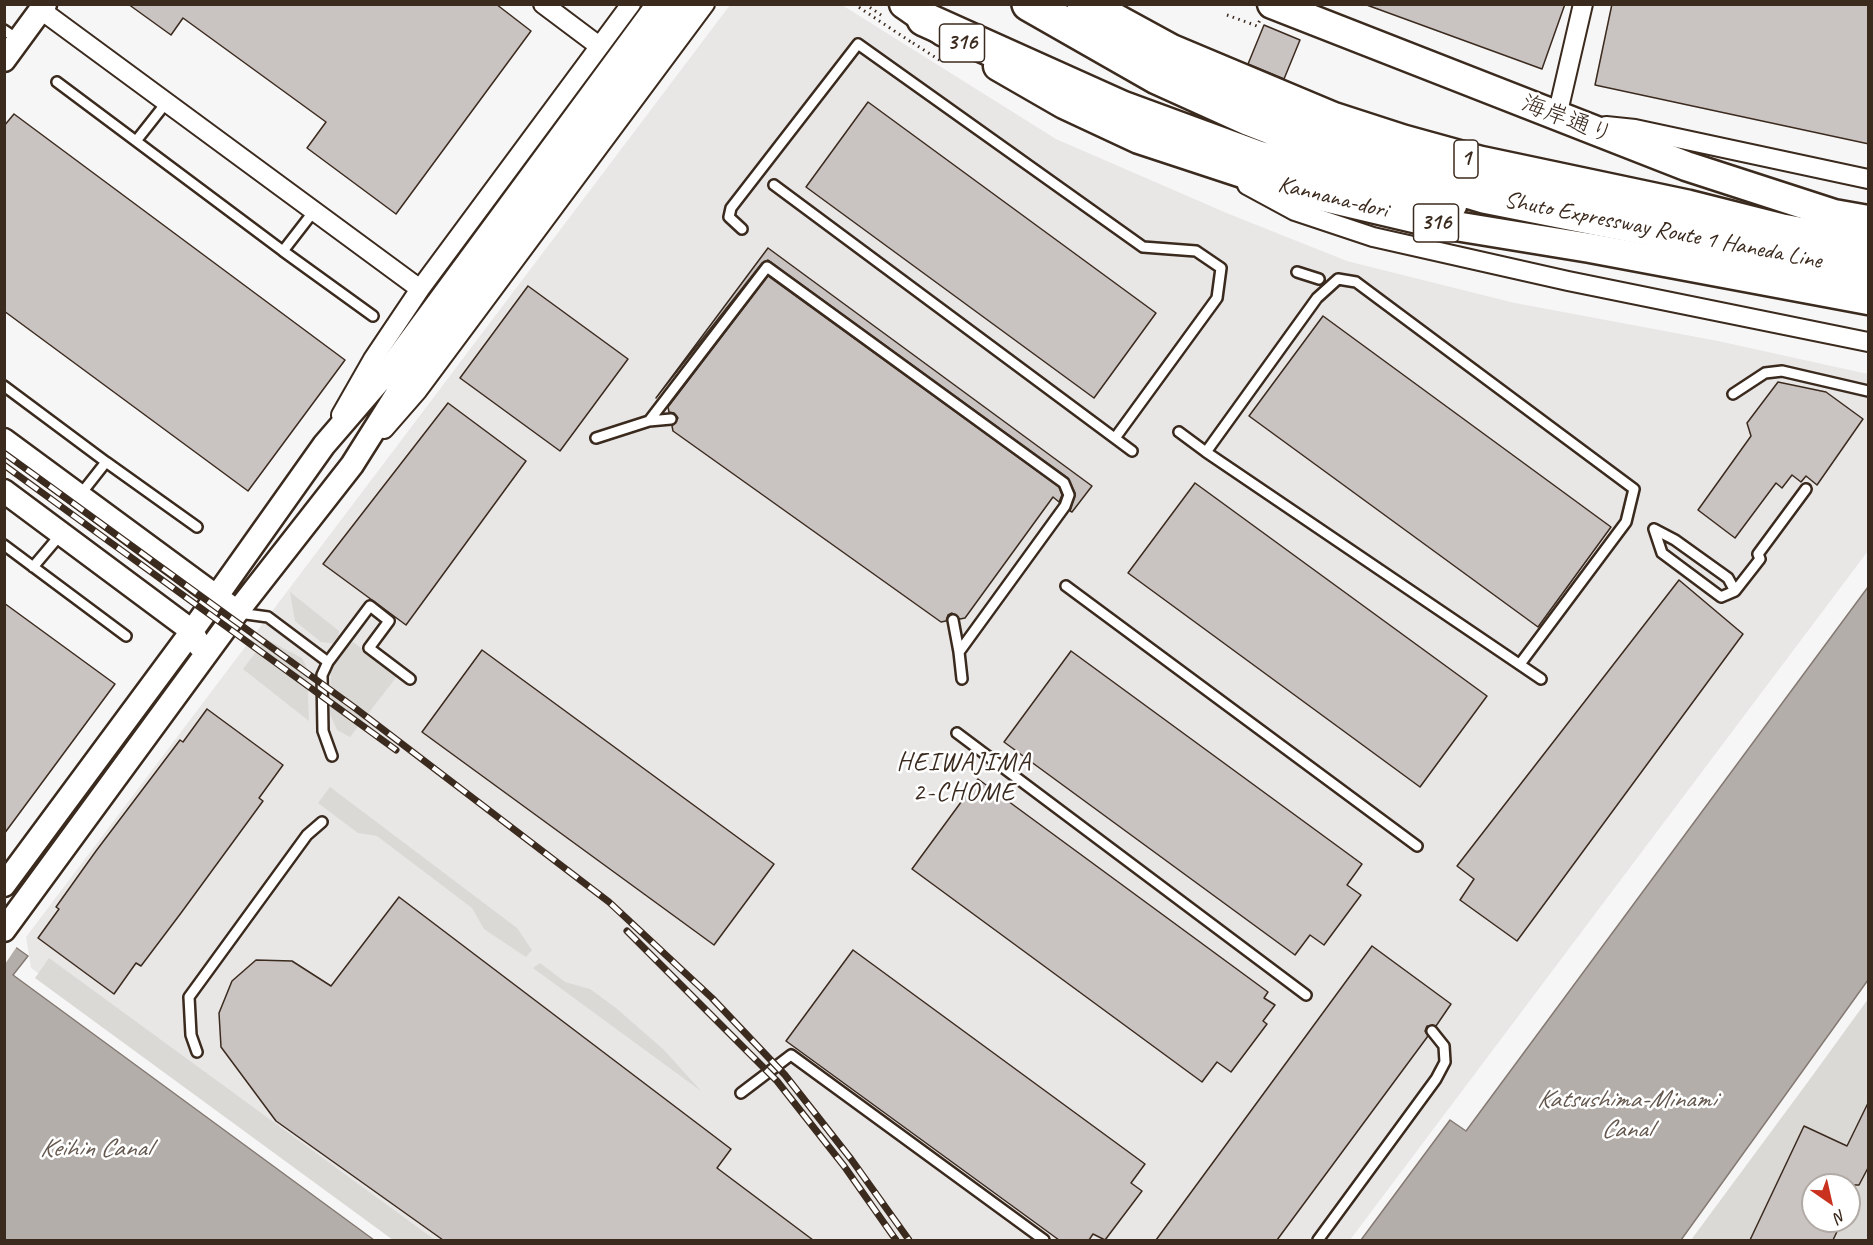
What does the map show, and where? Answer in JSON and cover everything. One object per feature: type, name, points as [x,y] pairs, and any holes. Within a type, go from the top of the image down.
[{"type":"highway","name":"Shuto Expressway Route 1 Haneda Line","points":[[1029,4],[1157,77],[1250,119],[1327,149],[1484,196],[1869,272]]},
{"type":"highway","name":"Shuto Expressway Route 1 Haneda Line","points":[[1084,4],[1170,51],[1332,119],[1402,142],[1479,163],[1687,207],[1782,231],[1869,247]]},
{"type":"highway","points":[[1129,4],[1179,29],[1233,77]]},
{"type":"highway","name":"1","points":[[908,24],[1122,108],[1258,158],[1386,193],[1547,221],[1582,216]]},
{"type":"highway","points":[[1603,168],[1634,178],[1687,207]]},
{"type":"main road","name":"海岸通り","points":[[1264,16],[1568,120],[1729,180],[1834,214],[1869,220]]},
{"type":"main road","name":"Kannana-dori","points":[[908,24],[1064,104],[1139,139],[1291,189],[1431,222],[1590,248],[1869,300]]},
{"type":"street","points":[[543,4],[599,45]]},
{"type":"street","points":[[324,445],[373,359],[420,289],[631,4]]},
{"type":"street","points":[[352,465],[405,381],[658,4]]},
{"type":"street","points":[[4,885],[192,631],[324,445],[387,372],[682,4]]},
{"type":"street","points":[[9,924],[237,612],[352,465],[418,390],[705,4]]},
{"type":"street","points":[[1583,4],[1568,120],[1635,129],[1869,179]]},
{"type":"street","points":[[4,60],[12,35],[43,7],[166,103],[420,289]]},
{"type":"street","points":[[1195,159],[1295,211],[1373,237],[1568,281],[1869,342]]},
{"type":"street","points":[[4,440],[237,612]]},
{"type":"street","points":[[4,491],[192,631],[205,657]]},
{"type":"lane","points":[[742,229],[729,217],[731,208],[858,44],[1143,247],[1196,251],[1221,268],[1217,298],[1115,438]]},
{"type":"lane","points":[[57,82],[283,252],[373,316]]},
{"type":"lane","points":[[136,141],[166,103]]},
{"type":"lane","points":[[774,185],[1132,451]]},
{"type":"lane","points":[[283,252],[315,211]]},
{"type":"lane","points":[[649,422],[767,267],[1064,483],[1069,495],[1065,506],[959,652]]},
{"type":"lane","points":[[1298,272],[1319,279]]},
{"type":"lane","points":[[1206,452],[1317,298],[1338,279],[1356,282],[1634,489],[1626,522],[1520,664]]},
{"type":"lane","points":[[1733,394],[1765,373],[1782,371],[1869,391]]},
{"type":"lane","points":[[4,386],[197,527]]},
{"type":"lane","points":[[596,438],[649,422],[671,419]]},
{"type":"lane","points":[[1179,432],[1541,679]]},
{"type":"lane","points":[[80,495],[106,462]]},
{"type":"lane","points":[[1735,591],[1728,578],[1675,540],[1654,529],[1662,553],[1721,597],[1735,591],[1760,559],[1758,554],[1806,489]]},
{"type":"lane","points":[[33,567],[61,534]]},
{"type":"lane","points":[[4,545],[126,636]]},
{"type":"lane","points":[[1066,586],[1417,846]]},
{"type":"lane","points":[[332,756],[323,731],[322,675],[328,662],[370,606],[389,621],[369,648],[410,679]]},
{"type":"lane","points":[[237,612],[268,617],[328,662]]},
{"type":"lane","points":[[953,620],[962,679]]},
{"type":"lane","points":[[957,733],[1306,995]]},
{"type":"lane","points":[[197,1052],[191,1035],[189,997],[307,835],[322,822]]},
{"type":"lane","points":[[1318,1240],[1436,1079],[1445,1062],[1444,1046],[1432,1031]]},
{"type":"lane","points":[[741,1093],[791,1055],[1044,1240]]},
{"type":"path","points":[[854,4],[908,24]]},
{"type":"path","points":[[866,4],[908,24],[940,61]]},
{"type":"path","points":[[1227,15],[1264,16]]},
{"type":"shaded area","points":[[730,5],[842,5],[1056,139],[1229,214],[1347,261],[1515,303],[1718,341],[1868,374],[1868,551],[1350,1240],[417,1240],[31,968],[26,937]]},
{"type":"shaded area","points":[[290,592],[339,631],[338,644],[321,642],[295,621]]},
{"type":"shaded area","points":[[266,639],[302,658],[307,668],[309,721],[243,669]]},
{"type":"shaded area","points":[[353,642],[398,675],[350,737],[337,730],[330,714],[331,661]]},
{"type":"shaded area","points":[[330,787],[517,928],[532,950],[526,957],[484,929],[472,908],[377,836],[358,833],[318,803]]},
{"type":"shaded area","points":[[49,958],[435,1240],[393,1240],[35,978]]},
{"type":"shaded area","points":[[540,963],[565,982],[590,989],[616,1008],[664,1050],[701,1091],[533,968]]},
{"type":"shaded area","points":[[1868,999],[1868,1240],[1691,1240],[1810,1079]]},
{"type":"water","name":"Katsushima-Minami Canal","points":[[1868,587],[1868,980],[1681,1240],[1361,1240],[1450,1120],[1466,1131]]},
{"type":"water","name":"Keihin Canal","points":[[4,939],[28,956],[13,975],[374,1240],[5,1240]]},
{"type":"pier","points":[[4,936],[18,945],[5,964]]},
{"type":"building","points":[[128,4],[496,4],[531,31],[396,214],[307,148],[326,122],[183,18],[171,35]]},
{"type":"building","points":[[1364,4],[1565,4],[1542,69]]},
{"type":"building","points":[[1612,4],[1869,4],[1869,144],[1595,85]]},
{"type":"building","points":[[1264,25],[1300,40],[1284,79],[1248,64]]},
{"type":"building","points":[[868,102],[1156,313],[1094,398],[806,187]]},
{"type":"building","points":[[14,114],[345,360],[248,491],[4,311],[4,126]]},
{"type":"building","points":[[768,248],[1092,486],[1072,512],[1070,511],[1075,493],[1068,478],[768,260],[762,263],[656,398]]},
{"type":"building","points":[[768,276],[1059,487],[1062,495],[1059,502],[1053,497],[965,618],[960,619],[952,613],[948,615],[946,621],[941,622],[673,431],[672,426],[678,418],[674,413],[669,412],[668,407]]},
{"type":"building","points":[[528,286],[628,359],[560,451],[460,378]]},
{"type":"building","points":[[1323,316],[1611,527],[1538,627],[1249,416]]},
{"type":"building","points":[[1778,382],[1826,392],[1863,419],[1817,485],[1806,476],[1801,482],[1792,475],[1782,488],[1776,483],[1735,538],[1698,510],[1751,436],[1747,423]]},
{"type":"building","points":[[448,403],[526,461],[406,625],[323,564]]},
{"type":"building","points":[[1195,483],[1487,696],[1420,787],[1128,573]]},
{"type":"building","points":[[1679,580],[1743,634],[1517,941],[1460,900],[1474,879],[1457,866]]},
{"type":"building","points":[[4,603],[115,684],[4,834]]},
{"type":"building","points":[[482,650],[774,864],[714,945],[422,732]]},
{"type":"building","points":[[1071,651],[1362,864],[1347,885],[1361,895],[1324,945],[1310,935],[1295,955],[1004,742]]},
{"type":"building","points":[[207,709],[283,765],[259,798],[263,801],[181,913],[141,966],[136,963],[114,994],[38,938],[59,909],[56,907],[96,851],[180,740],[183,742]]},
{"type":"building","points":[[978,779],[1268,992],[1264,998],[1275,1005],[1263,1021],[1267,1024],[1231,1072],[1217,1062],[1202,1082],[912,869]]},
{"type":"building","points":[[399,897],[731,1149],[717,1168],[813,1240],[443,1240],[276,1121],[221,1047],[219,1013],[232,981],[256,960],[292,961],[331,986]]},
{"type":"building","points":[[1372,946],[1451,1004],[1436,1026],[1427,1026],[1425,1031],[1428,1036],[1277,1240],[1156,1240]]},
{"type":"building","points":[[853,950],[1145,1164],[1131,1183],[1142,1191],[1105,1240],[1093,1234],[1089,1240],[1059,1240],[786,1041]]},
{"type":"building","points":[[1869,1101],[1869,1166],[1861,1181],[1861,1173],[1801,1173],[1801,1233],[1836,1233],[1833,1240],[1750,1240],[1804,1126],[1847,1146]]},
{"type":"railway","points":[[4,453],[355,708],[609,902],[712,998],[785,1075],[851,1159],[909,1240]]},
{"type":"railway","points":[[4,465],[396,750]]},
{"type":"railway","points":[[627,931],[777,1081],[844,1166],[896,1240]]},
{"type":"district","name":"HEIWAJIMA 2-CHOME","points":[[964,778]]}]
